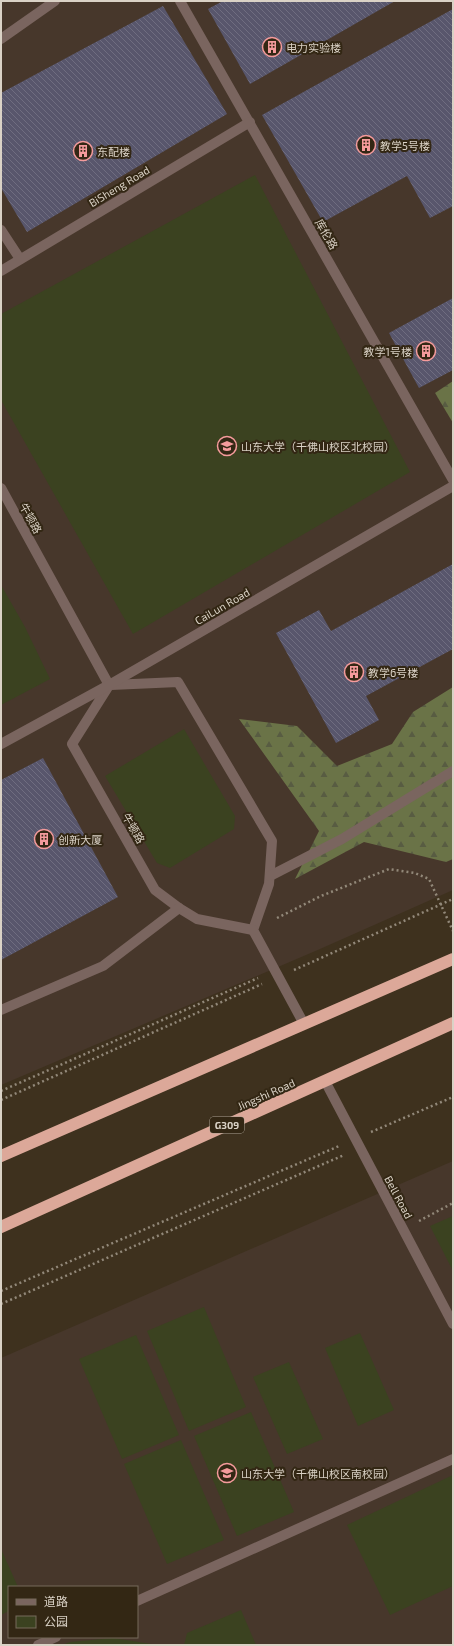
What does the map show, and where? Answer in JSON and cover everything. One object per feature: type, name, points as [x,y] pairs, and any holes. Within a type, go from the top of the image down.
[{"type":"highway","points":[[1,1156],[453,959]]},
{"type":"highway","name":"Jingshi Road","points":[[1,1227],[453,1023]]},
{"type":"street","points":[[1,39],[55,1]]},
{"type":"street","name":"库伦路","points":[[180,1],[453,480]]},
{"type":"street","name":"BiSheng Road","points":[[1,272],[20,259],[250,122]]},
{"type":"street","points":[[1,230],[20,259]]},
{"type":"street","name":"CaiLun Road","points":[[1,744],[109,685],[453,486]]},
{"type":"street","name":"牛顿路","points":[[1,488],[109,685],[72,744],[155,890],[197,919],[253,930]]},
{"type":"street","points":[[109,685],[178,682],[272,841],[269,884],[253,930],[304,1024]]},
{"type":"street","points":[[270,876],[342,839],[453,771]]},
{"type":"street","points":[[1,1010],[103,966],[179,908]]},
{"type":"street","name":"Bell Road","points":[[325,1081],[453,1324]]},
{"type":"street","points":[[138,1601],[453,1459]]},
{"type":"street","points":[[38,1645],[54,1638]]},
{"type":"path","points":[[253,930],[321,896],[389,869],[415,873],[429,879],[453,931]]},
{"type":"path","points":[[1,1091],[453,899]]},
{"type":"path","points":[[1,1100],[277,974]]},
{"type":"path","points":[[1,1304],[357,1144],[453,1097]]},
{"type":"path","points":[[1,1291],[357,1144]]},
{"type":"path","points":[[403,1229],[453,1203]]},
{"type":"shaded area","name":"山东大学（千佛山校区北校园）","points":[[1,1],[453,1],[453,890],[320,949],[1,1085]]},
{"type":"shaded area","name":"山东大学（千佛山校区南校园）","points":[[453,1161],[453,1645],[1,1645],[1,1358]]},
{"type":"green space","points":[[255,175],[410,472],[133,634],[1,400],[1,314]]},
{"type":"green space","points":[[453,381],[453,423],[435,393]]},
{"type":"green space","points":[[1,585],[25,627],[50,679],[1,705]]},
{"type":"green space","points":[[453,687],[453,859],[446,862],[364,842],[295,879],[319,831],[239,719],[297,726],[337,766],[392,744],[413,712]]},
{"type":"green space","points":[[184,729],[235,816],[234,829],[170,868],[157,863],[105,776]]},
{"type":"green space","points":[[453,1216],[453,1271],[430,1226]]},
{"type":"green space","points":[[204,1307],[246,1407],[189,1431],[147,1331]]},
{"type":"green space","points":[[360,1333],[394,1410],[358,1426],[325,1348]]},
{"type":"green space","points":[[136,1335],[179,1435],[122,1459],[79,1359]]},
{"type":"green space","points":[[289,1362],[323,1439],[287,1454],[253,1377]]},
{"type":"green space","points":[[251,1412],[294,1512],[237,1536],[194,1436]]},
{"type":"green space","points":[[181,1440],[224,1540],[167,1564],[124,1464]]},
{"type":"green space","points":[[453,1475],[453,1586],[390,1615],[347,1525]]},
{"type":"green space","points":[[1,1549],[18,1586],[8,1586],[8,1612],[1,1615]]},
{"type":"green space","points":[[241,1610],[256,1645],[184,1645],[187,1633]]},
{"type":"green space","points":[[113,1638],[158,1645],[62,1645],[70,1642]]},
{"type":"building","name":"电力实验楼","points":[[223,1],[395,1],[250,84],[208,9]]},
{"type":"building","name":"东配楼","points":[[163,6],[227,114],[27,232],[1,188],[1,93]]},
{"type":"building","name":"教学5号楼","points":[[453,9],[453,206],[430,218],[407,176],[323,222],[262,115]]},
{"type":"building","name":"教学1号楼","points":[[453,298],[453,370],[419,388],[389,333]]},
{"type":"building","name":"教学6号楼","points":[[453,564],[453,649],[366,696],[379,720],[336,743],[276,633],[319,610],[331,631]]},
{"type":"building","name":"创新大厦","points":[[43,758],[118,897],[1,960],[1,780]]},
{"type":"place","name":"电力实验楼","points":[[272,47]]},
{"type":"place","name":"教学5号楼","points":[[366,145]]},
{"type":"place","name":"东配楼","points":[[83,151]]},
{"type":"place","name":"教学1号楼","points":[[426,351]]},
{"type":"place","name":"山东大学（千佛山校区北校园）","points":[[227,446]]},
{"type":"place","name":"教学6号楼","points":[[354,672]]},
{"type":"place","name":"创新大厦","points":[[44,839]]},
{"type":"place","name":"山东大学（千佛山校区南校园）","points":[[227,1473]]}]
